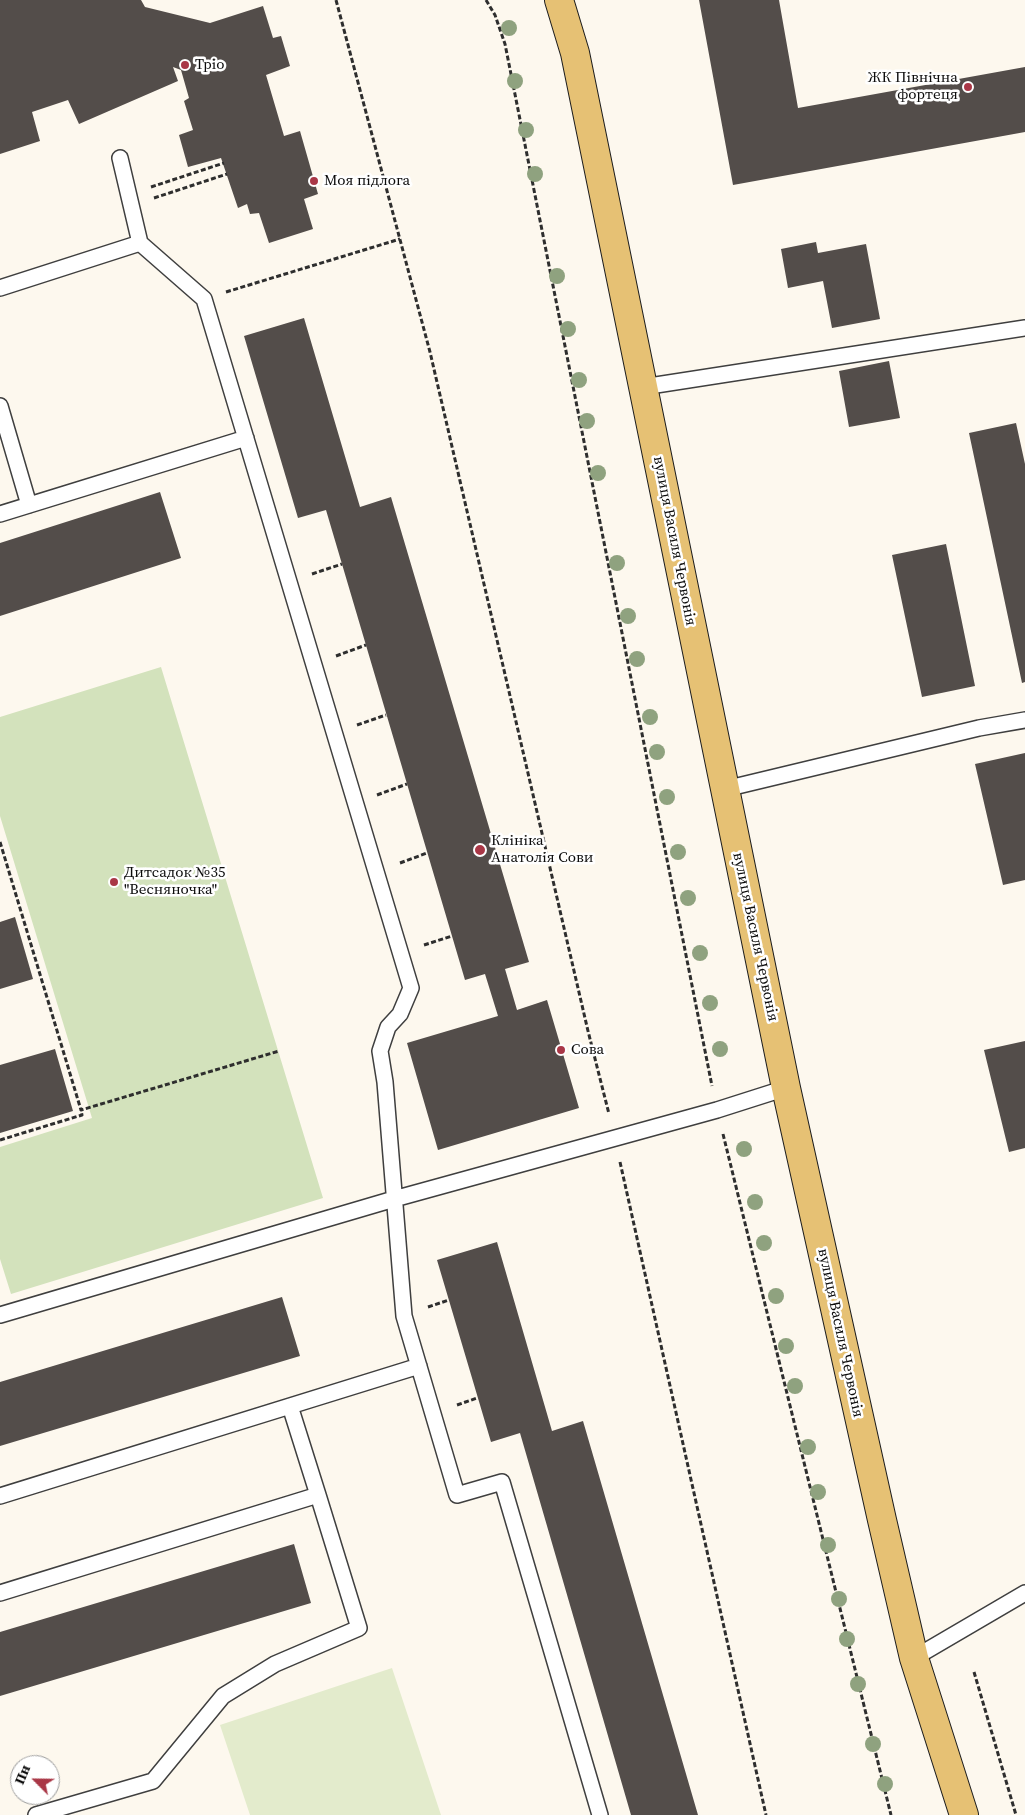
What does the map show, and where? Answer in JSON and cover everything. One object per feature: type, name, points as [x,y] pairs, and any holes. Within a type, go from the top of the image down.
[{"type":"main road","name":"вулиця Василя Червонія","points":[[559,0],[575,53],[786,1088],[914,1658],[964,1815]]},
{"type":"main road","name":"вулиця Василя Червонія","points":[[575,53],[577,0]]},
{"type":"lane","points":[[120,158],[140,243],[204,299],[411,988],[400,1014],[388,1027],[380,1051],[385,1082],[404,1316],[457,1495],[502,1482],[600,1815]]},
{"type":"lane","points":[[0,288],[140,243]]},
{"type":"lane","points":[[643,387],[1025,328]]},
{"type":"lane","points":[[0,406],[29,505]]},
{"type":"lane","points":[[0,514],[246,438]]},
{"type":"lane","points":[[725,789],[979,728],[1025,720]]},
{"type":"lane","points":[[0,1315],[394,1199],[615,1139],[786,1088]]},
{"type":"lane","points":[[0,1496],[419,1366]]},
{"type":"lane","points":[[36,1815],[153,1781],[223,1696],[275,1664],[359,1628],[290,1406]]},
{"type":"lane","points":[[0,1592],[318,1495]]},
{"type":"lane","points":[[914,1658],[1025,1593]]},
{"type":"path","points":[[336,0],[430,352],[588,1031],[615,1139],[766,1815]]},
{"type":"path","points":[[486,0],[495,15],[505,44],[717,1110],[890,1815]]},
{"type":"path","points":[[130,200],[224,163]]},
{"type":"path","points":[[130,200],[227,174]]},
{"type":"path","points":[[204,299],[400,238]]},
{"type":"path","points":[[290,582],[342,564]]},
{"type":"path","points":[[314,664],[366,645]]},
{"type":"path","points":[[335,733],[386,714]]},
{"type":"path","points":[[355,802],[407,784]]},
{"type":"path","points":[[0,842],[82,1115],[0,1140]]},
{"type":"path","points":[[81,1110],[279,1051]]},
{"type":"path","points":[[974,1672],[1016,1815]]},
{"type":"green space","name":"Дитсадок №35 \"Весняночка\"","points":[[161,667],[323,1198],[11,1294],[0,1259],[0,1147],[92,1118],[0,816],[0,717]]},
{"type":"green space","points":[[392,1668],[441,1815],[250,1815],[220,1725]]},
{"type":"building","points":[[0,0],[141,0],[145,7],[210,23],[263,6],[273,38],[281,36],[290,66],[266,75],[284,136],[300,131],[318,194],[304,199],[313,229],[269,243],[259,213],[250,214],[247,204],[238,208],[221,158],[188,167],[179,135],[193,130],[184,101],[189,98],[181,70],[173,67],[178,81],[79,124],[68,100],[32,112],[40,141],[0,154]]},
{"type":"building","name":"ЖК Північна фортеця","points":[[699,0],[779,0],[798,108],[1025,67],[1025,132],[733,185]]},
{"type":"building","points":[[816,242],[818,253],[866,244],[880,319],[832,328],[823,281],[788,288],[781,249]]},
{"type":"building","points":[[304,318],[360,507],[391,497],[529,962],[505,969],[517,1010],[547,1000],[579,1108],[438,1150],[407,1043],[498,1016],[485,974],[465,980],[326,510],[298,518],[244,336]]},
{"type":"building","points":[[889,361],[900,418],[849,427],[839,371]]},
{"type":"building","points":[[1016,423],[1025,464],[1025,682],[1022,683],[969,433]]},
{"type":"building","points":[[160,492],[181,558],[0,616],[0,543]]},
{"type":"building","points":[[946,544],[975,686],[922,697],[892,555]]},
{"type":"building","points":[[1025,753],[1025,880],[1003,885],[975,764]]},
{"type":"building","points":[[15,917],[33,979],[0,989],[0,922]]},
{"type":"building","points":[[1025,1041],[1025,1148],[1009,1152],[984,1050]]},
{"type":"building","points":[[55,1049],[73,1111],[0,1133],[0,1065]]},
{"type":"building","points":[[497,1242],[552,1431],[583,1421],[698,1815],[631,1815],[520,1433],[491,1442],[437,1260]]},
{"type":"building","points":[[282,1297],[300,1356],[0,1446],[0,1382]]},
{"type":"building","points":[[294,1544],[311,1603],[0,1696],[0,1632]]},
{"type":"place","name":"Тріо","points":[[185,65]]},
{"type":"place","name":"ЖК Північна фортеця","points":[[968,87]]},
{"type":"place","name":"Моя підлога","points":[[314,181]]},
{"type":"place","name":"Клініка Анатолія Сови","points":[[480,850]]},
{"type":"place","name":"Дитсадок №35 \"Весняночка\"","points":[[114,882]]},
{"type":"place","name":"Сова","points":[[561,1050]]}]
